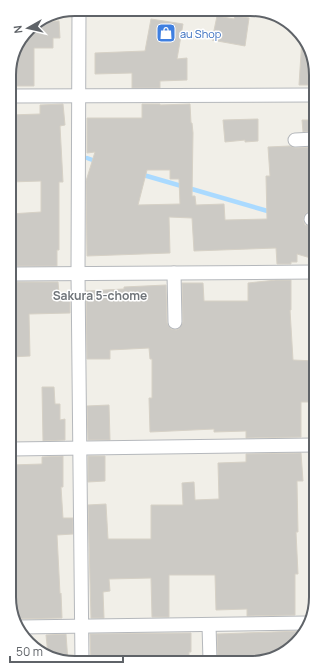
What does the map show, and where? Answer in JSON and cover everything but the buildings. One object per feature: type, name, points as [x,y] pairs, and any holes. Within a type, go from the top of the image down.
[{"type":"street","points":[[79,16],[78,274],[82,656]]},
{"type":"street","points":[[16,96],[309,95]]},
{"type":"street","points":[[294,140],[309,139]]},
{"type":"street","points":[[16,274],[309,272]]},
{"type":"street","points":[[174,273],[175,322]]},
{"type":"street","points":[[16,449],[309,445]]},
{"type":"street","points":[[24,627],[303,623]]},
{"type":"street","points":[[209,625],[210,656]]},
{"type":"waterway","points":[[87,158],[98,162]]},
{"type":"waterway","points":[[140,174],[271,212]]},
{"type":"place","name":"au Shop","points":[[166,33]]},
{"type":"district","name":"Sakura 5-chome","points":[[100,295]]}]
